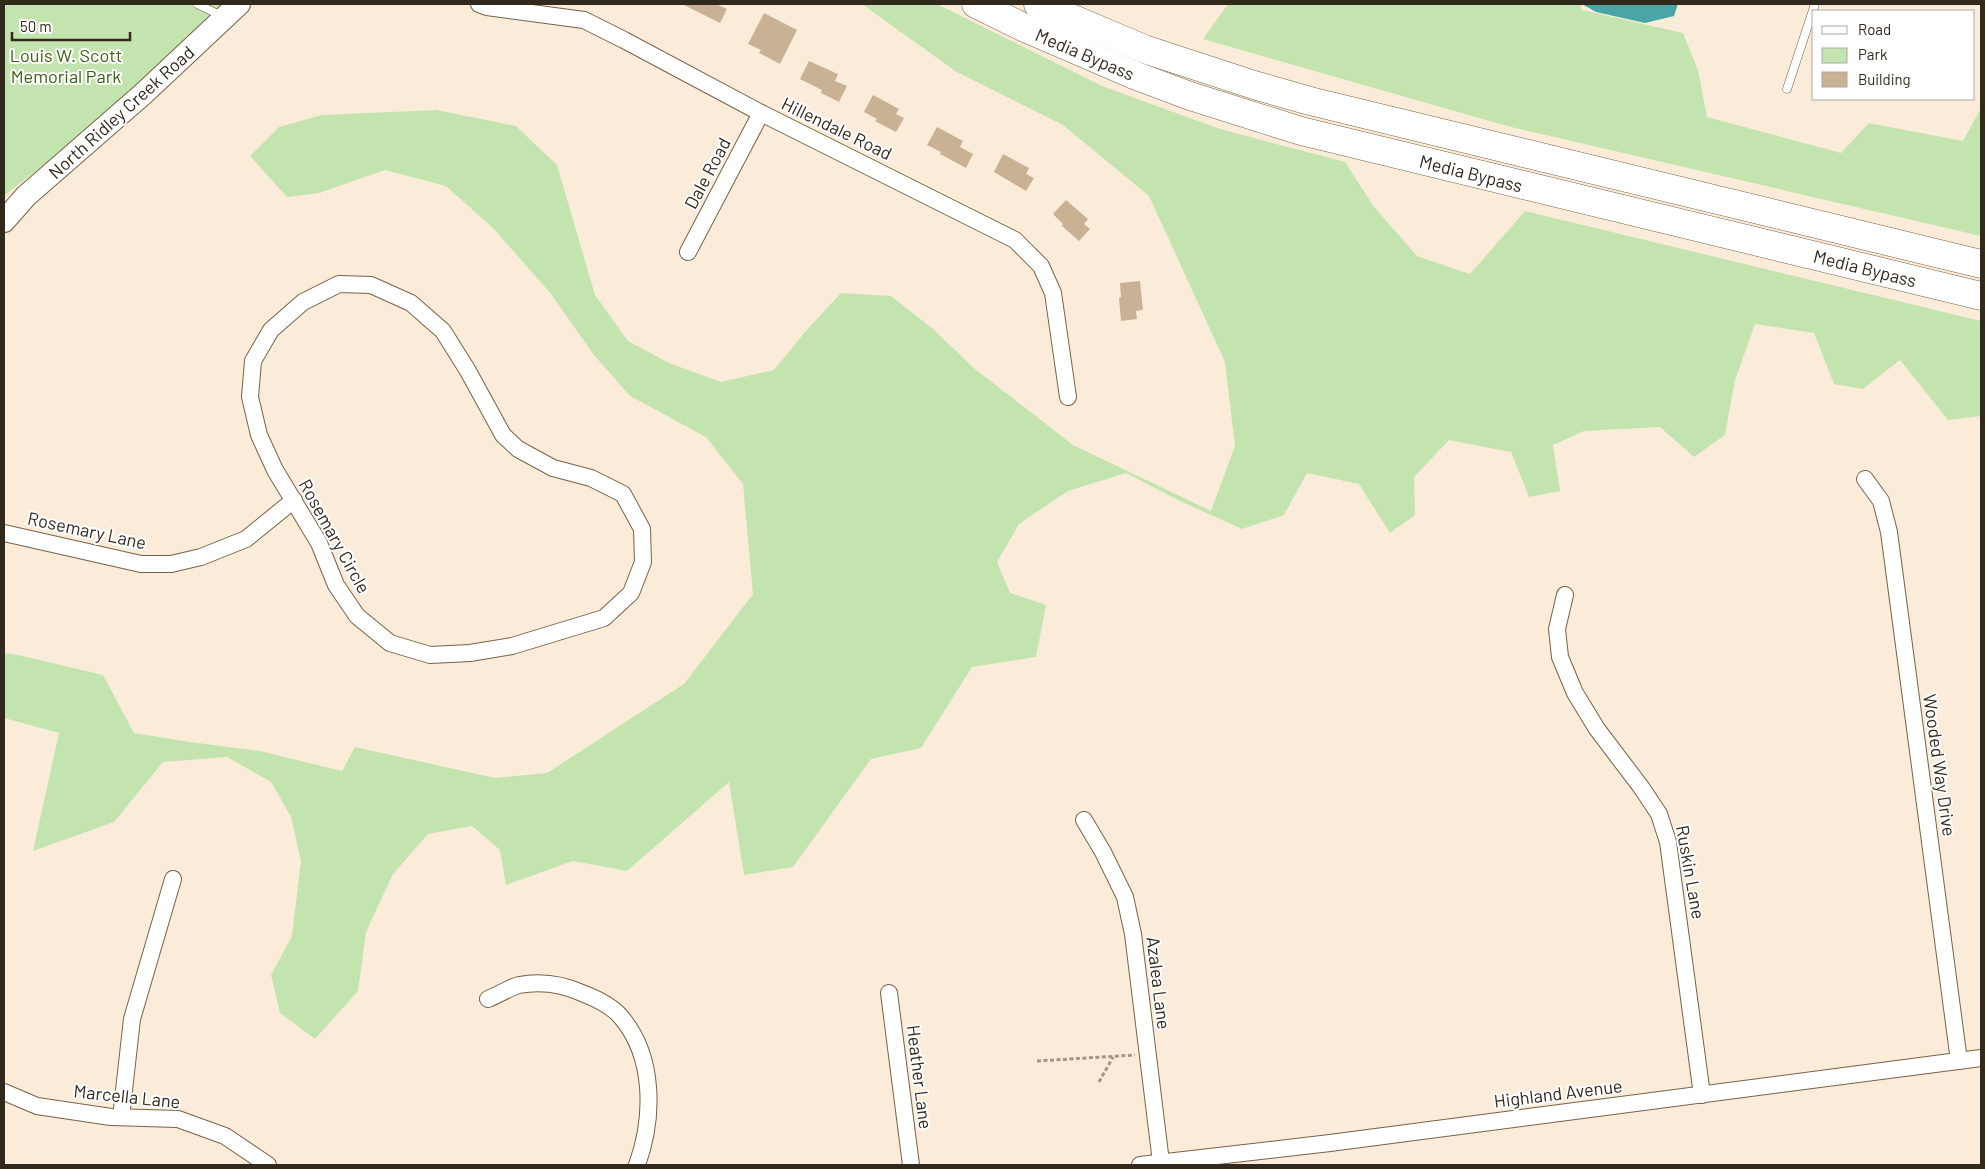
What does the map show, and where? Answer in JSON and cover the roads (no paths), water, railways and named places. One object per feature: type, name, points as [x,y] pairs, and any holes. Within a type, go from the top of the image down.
[{"type":"highway","name":"Media Bypass","points":[[976,4],[1025,28],[1134,76],[1264,120],[1369,148],[1981,296]]},
{"type":"highway","name":"Media Bypass","points":[[1038,4],[1144,49],[1254,86],[1981,264]]},
{"type":"street","name":"Hillendale Road","points":[[479,4],[487,7],[584,20],[761,113],[1015,240],[1040,266],[1053,293],[1068,397]]},
{"type":"street","name":"North Ridley Creek Road","points":[[4,221],[26,196],[142,94],[232,10]]},
{"type":"street","name":"Dale Road","points":[[688,252],[761,113]]},
{"type":"street","name":"Rosemary Circle","points":[[339,284],[371,285],[411,303],[443,331],[468,371],[503,435],[518,449],[553,468],[591,478],[623,494],[642,529],[643,562],[631,593],[604,618],[512,646],[470,654],[430,655],[390,643],[357,616],[336,586],[319,543],[294,500],[275,470],[258,434],[250,396],[253,361],[271,330],[303,302],[339,284]]},
{"type":"street","name":"Wooded Way Drive","points":[[1865,479],[1881,501],[1889,532],[1959,1061]]},
{"type":"street","name":"Rosemary Lane","points":[[4,533],[141,564],[171,564],[201,557],[246,540],[294,500]]},
{"type":"street","name":"Ruskin Lane","points":[[1565,595],[1557,629],[1560,657],[1575,693],[1597,729],[1659,814],[1668,842],[1702,1095]]},
{"type":"street","name":"Azalea Lane","points":[[1084,820],[1103,852],[1125,898],[1133,934],[1161,1162]]},
{"type":"street","points":[[122,1117],[132,1018],[174,879]]},
{"type":"street","points":[[488,999],[518,986],[540,983],[567,986],[595,998],[620,1016],[638,1042],[648,1079],[648,1117],[637,1165]]},
{"type":"street","name":"Heather Lane","points":[[890,993],[911,1165]]},
{"type":"street","name":"Highland Avenue","points":[[1140,1165],[1330,1143],[1981,1058]]},
{"type":"street","name":"Marcella Lane","points":[[4,1092],[37,1106],[122,1117],[178,1119],[225,1136],[268,1165]]},
{"type":"lane","points":[[196,4],[232,10]]},
{"type":"lane","points":[[1787,89],[1812,13]]},
{"type":"water","points":[[1582,4],[1678,4],[1674,16],[1645,23],[1596,12]]},
{"type":"park label","name":"Louis W. Scott Memorial Park","points":[[66,65]]}]
